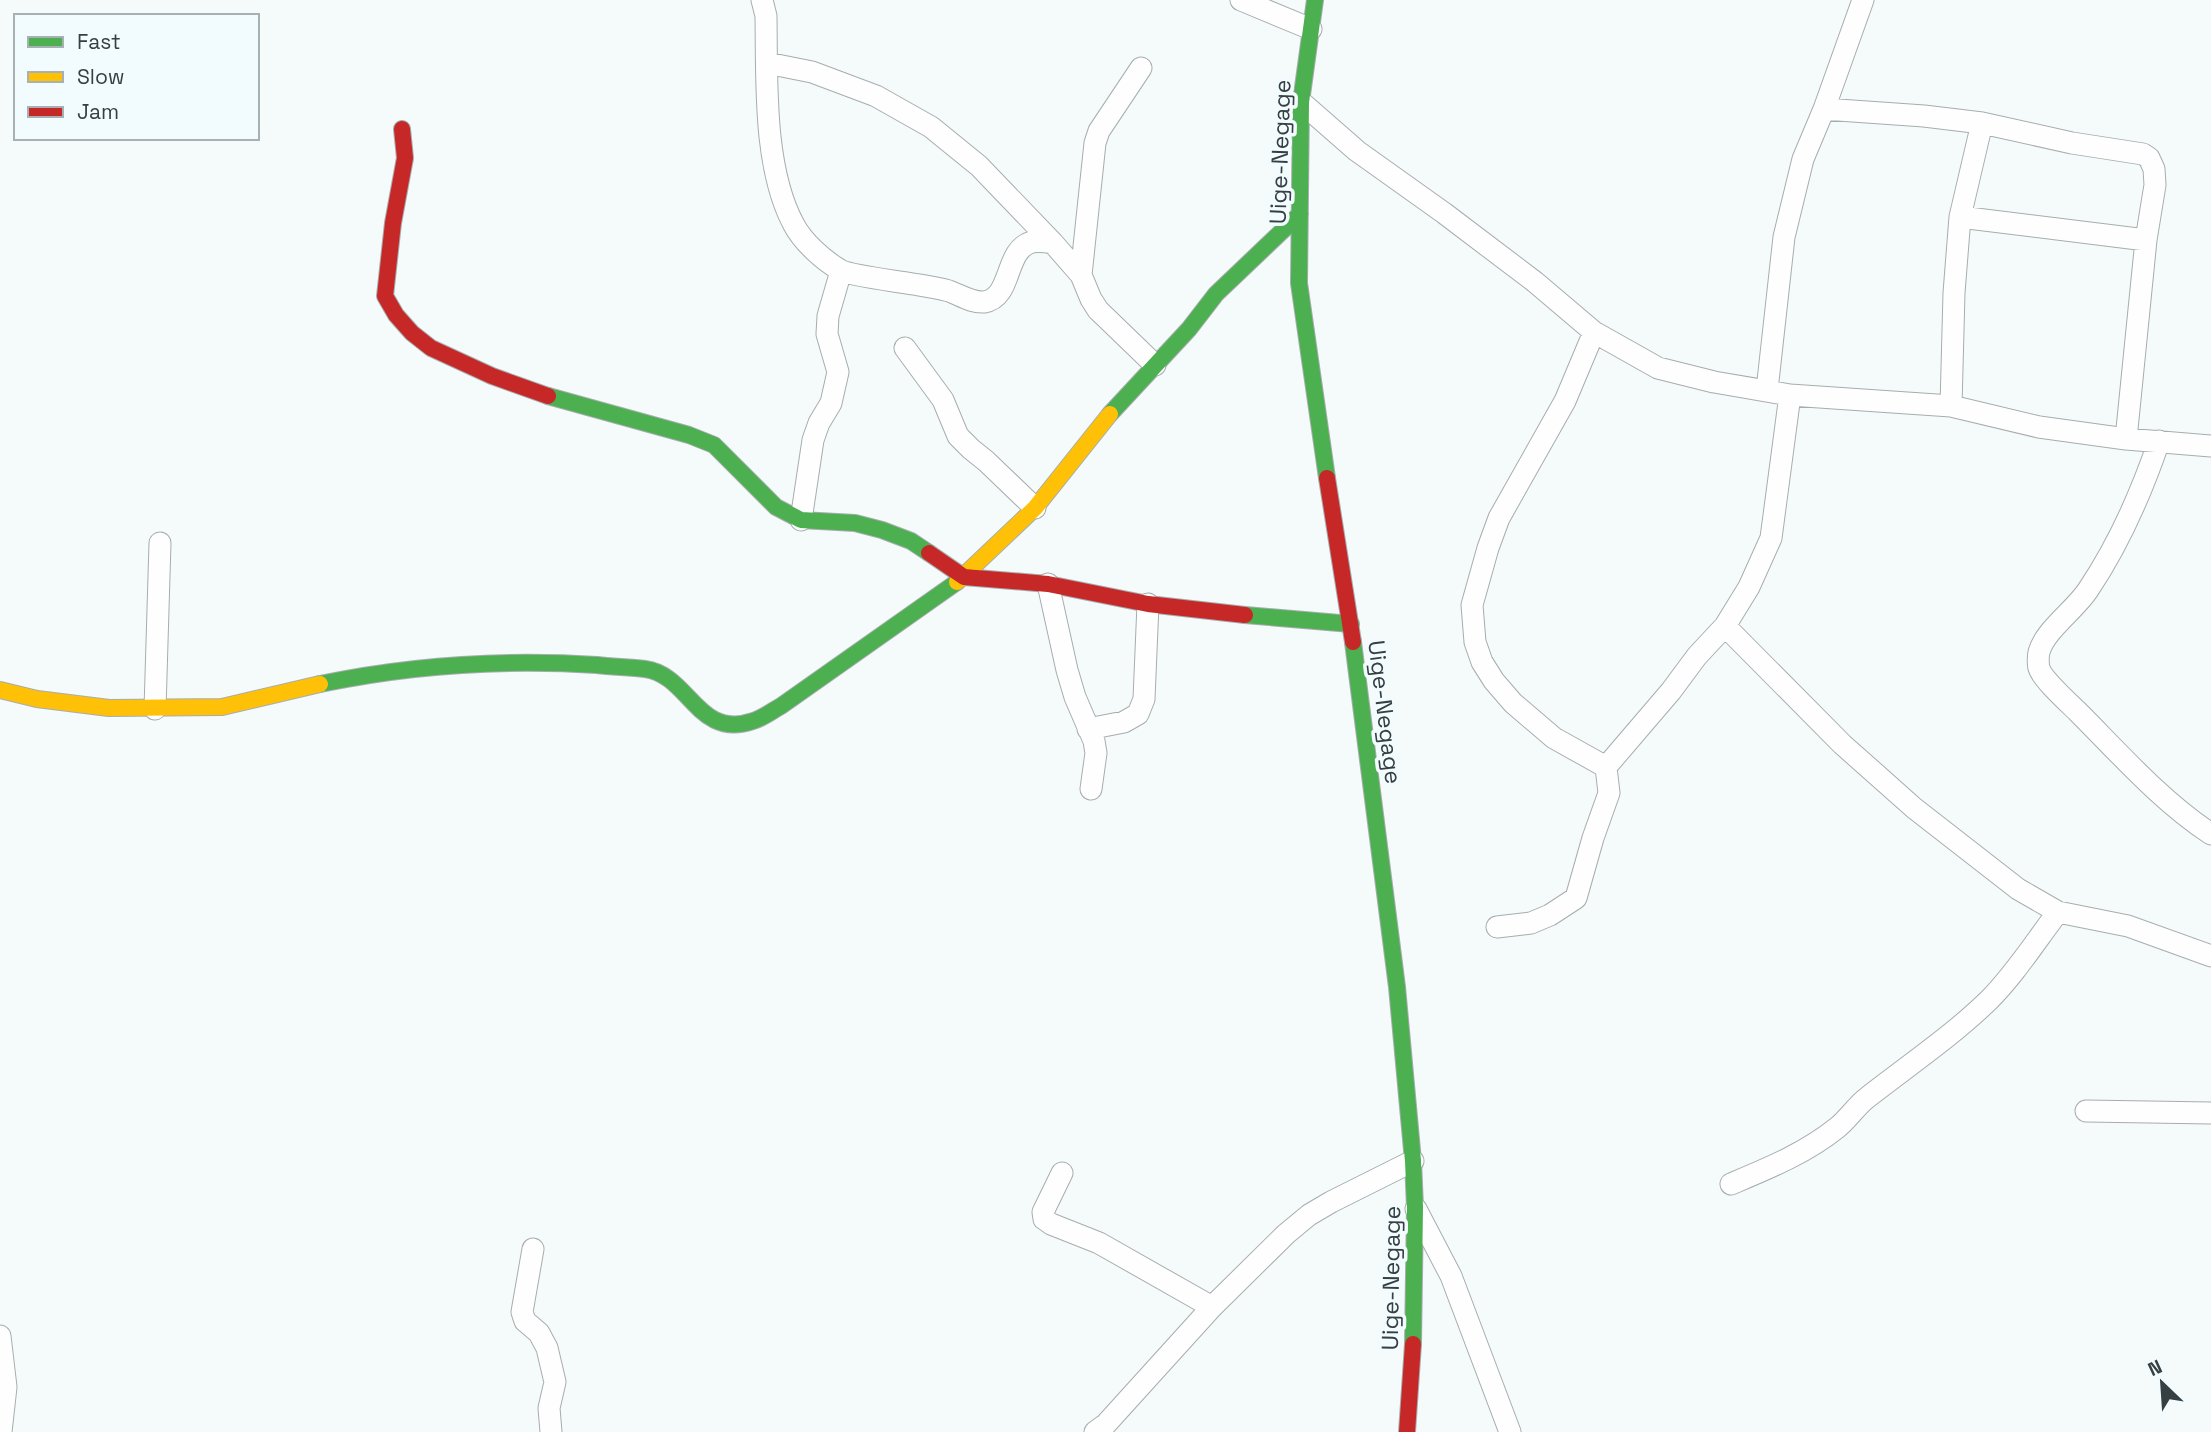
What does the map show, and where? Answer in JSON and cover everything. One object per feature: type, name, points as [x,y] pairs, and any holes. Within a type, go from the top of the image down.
[{"type":"street","points":[[762,0],[766,16],[769,123],[775,168],[794,226],[805,241],[841,271],[947,291],[975,302],[987,302],[999,293],[1020,249],[1031,242],[1053,243]]},
{"type":"street","points":[[1241,0],[1311,29]]},
{"type":"street","name":"Uige-Negage","points":[[1315,0],[1301,102],[1299,283],[1326,474],[1351,624],[1397,987],[1415,1207],[1413,1359],[1407,1432]]},
{"type":"street","points":[[1767,390],[1784,237],[1804,159],[1863,0]]},
{"type":"street","points":[[767,63],[812,72],[876,96],[931,127],[979,166],[1053,243],[1081,275],[1098,310],[1155,365]]},
{"type":"street","points":[[1081,275],[1095,143],[1099,131],[1141,68]]},
{"type":"street","points":[[1301,102],[1357,151],[1535,282],[1594,332],[1658,368],[1714,382],[1790,395],[1951,406],[2039,427],[2126,439],[2211,446]]},
{"type":"street","points":[[1824,109],[1982,123],[2072,143],[2143,154],[2149,159],[2154,169],[2155,185],[2146,240],[2126,439]]},
{"type":"street","points":[[1951,406],[1954,293],[1960,217],[1982,123]]},
{"type":"street","points":[[402,129],[404,177],[393,223],[385,296],[396,315],[412,333],[431,348],[492,376],[546,396],[689,435],[714,445],[776,508],[801,520],[855,523],[912,541],[964,577],[1048,584],[1148,604],[1211,612],[1351,624]]},
{"type":"street","points":[[0,690],[37,699],[109,708],[222,707],[371,673],[488,663],[562,663],[648,669],[671,680],[702,713],[719,723],[754,721],[781,706],[964,577],[1035,508],[1096,429],[1189,329],[1216,294],[1300,214]]},
{"type":"street","points":[[1960,217],[2146,240]]},
{"type":"street","points":[[801,520],[813,440],[818,423],[831,403],[838,372],[827,334],[828,316],[841,271]]},
{"type":"street","points":[[1594,332],[1565,401],[1499,518],[1472,605],[1475,642],[1482,662],[1494,681],[1513,703],[1554,738],[1606,767]]},
{"type":"street","points":[[905,348],[943,400],[958,436],[1035,508]]},
{"type":"street","points":[[1497,927],[1531,923],[1550,915],[1576,898],[1609,793],[1606,767],[1725,626],[1749,587],[1771,538],[1790,395]]},
{"type":"street","points":[[2159,441],[2144,486],[2122,533],[2086,593],[2046,638],[2039,653],[2039,670],[2057,692],[2140,774],[2211,834]]},
{"type":"street","points":[[155,709],[160,543]]},
{"type":"street","points":[[1048,584],[1067,670],[1094,741],[1096,753],[1091,789]]},
{"type":"street","points":[[1088,729],[1124,722],[1138,714],[1144,699],[1148,604]]},
{"type":"street","points":[[1725,626],[1842,744],[1914,808],[2018,889],[2058,912],[2128,926],[2211,956]]},
{"type":"street","points":[[1731,1184],[1781,1163],[1841,1125],[1865,1099],[1933,1047],[1988,1000],[2020,964],[2058,912]]},
{"type":"street","points":[[2086,1111],[2211,1114]]},
{"type":"street","points":[[1095,1432],[1120,1409],[1212,1307],[1286,1234],[1309,1215],[1413,1161]]},
{"type":"street","points":[[1062,1173],[1043,1212],[1044,1219],[1099,1243],[1212,1307]]},
{"type":"street","points":[[1415,1207],[1451,1276],[1510,1432]]},
{"type":"street","points":[[533,1249],[522,1312],[525,1321],[539,1334],[547,1348],[555,1382],[549,1408],[551,1432]]},
{"type":"street","points":[[0,1336],[6,1387],[1,1432]]},
{"type":"traffic: fast","points":[[1315,0],[1301,102],[1299,283],[1327,478]]},
{"type":"traffic: fast","points":[[1110,414],[1189,329],[1216,294],[1300,214]]},
{"type":"traffic: fast","points":[[548,396],[689,435],[714,445],[776,507],[801,520],[855,523],[911,541],[929,553]]},
{"type":"traffic: fast","points":[[320,684],[389,672],[492,663],[562,663],[639,668],[660,674],[673,682],[706,714],[719,722],[734,724],[757,720],[781,706],[957,582]]},
{"type":"traffic: fast","points":[[1245,615],[1351,624]]},
{"type":"traffic: fast","points":[[1353,642],[1397,987],[1413,1161],[1413,1344]]},
{"type":"traffic: slow","points":[[957,582],[1035,508],[1110,414]]},
{"type":"traffic: slow","points":[[0,690],[37,699],[109,708],[222,707],[320,684]]},
{"type":"traffic: jam","points":[[402,129],[405,158],[393,223],[385,296],[396,315],[412,333],[431,348],[492,376],[548,396]]},
{"type":"traffic: jam","points":[[1327,478],[1353,642]]},
{"type":"traffic: jam","points":[[929,553],[964,577],[1048,584],[1148,604],[1245,615]]},
{"type":"traffic: jam","points":[[1407,1432],[1413,1344]]}]
